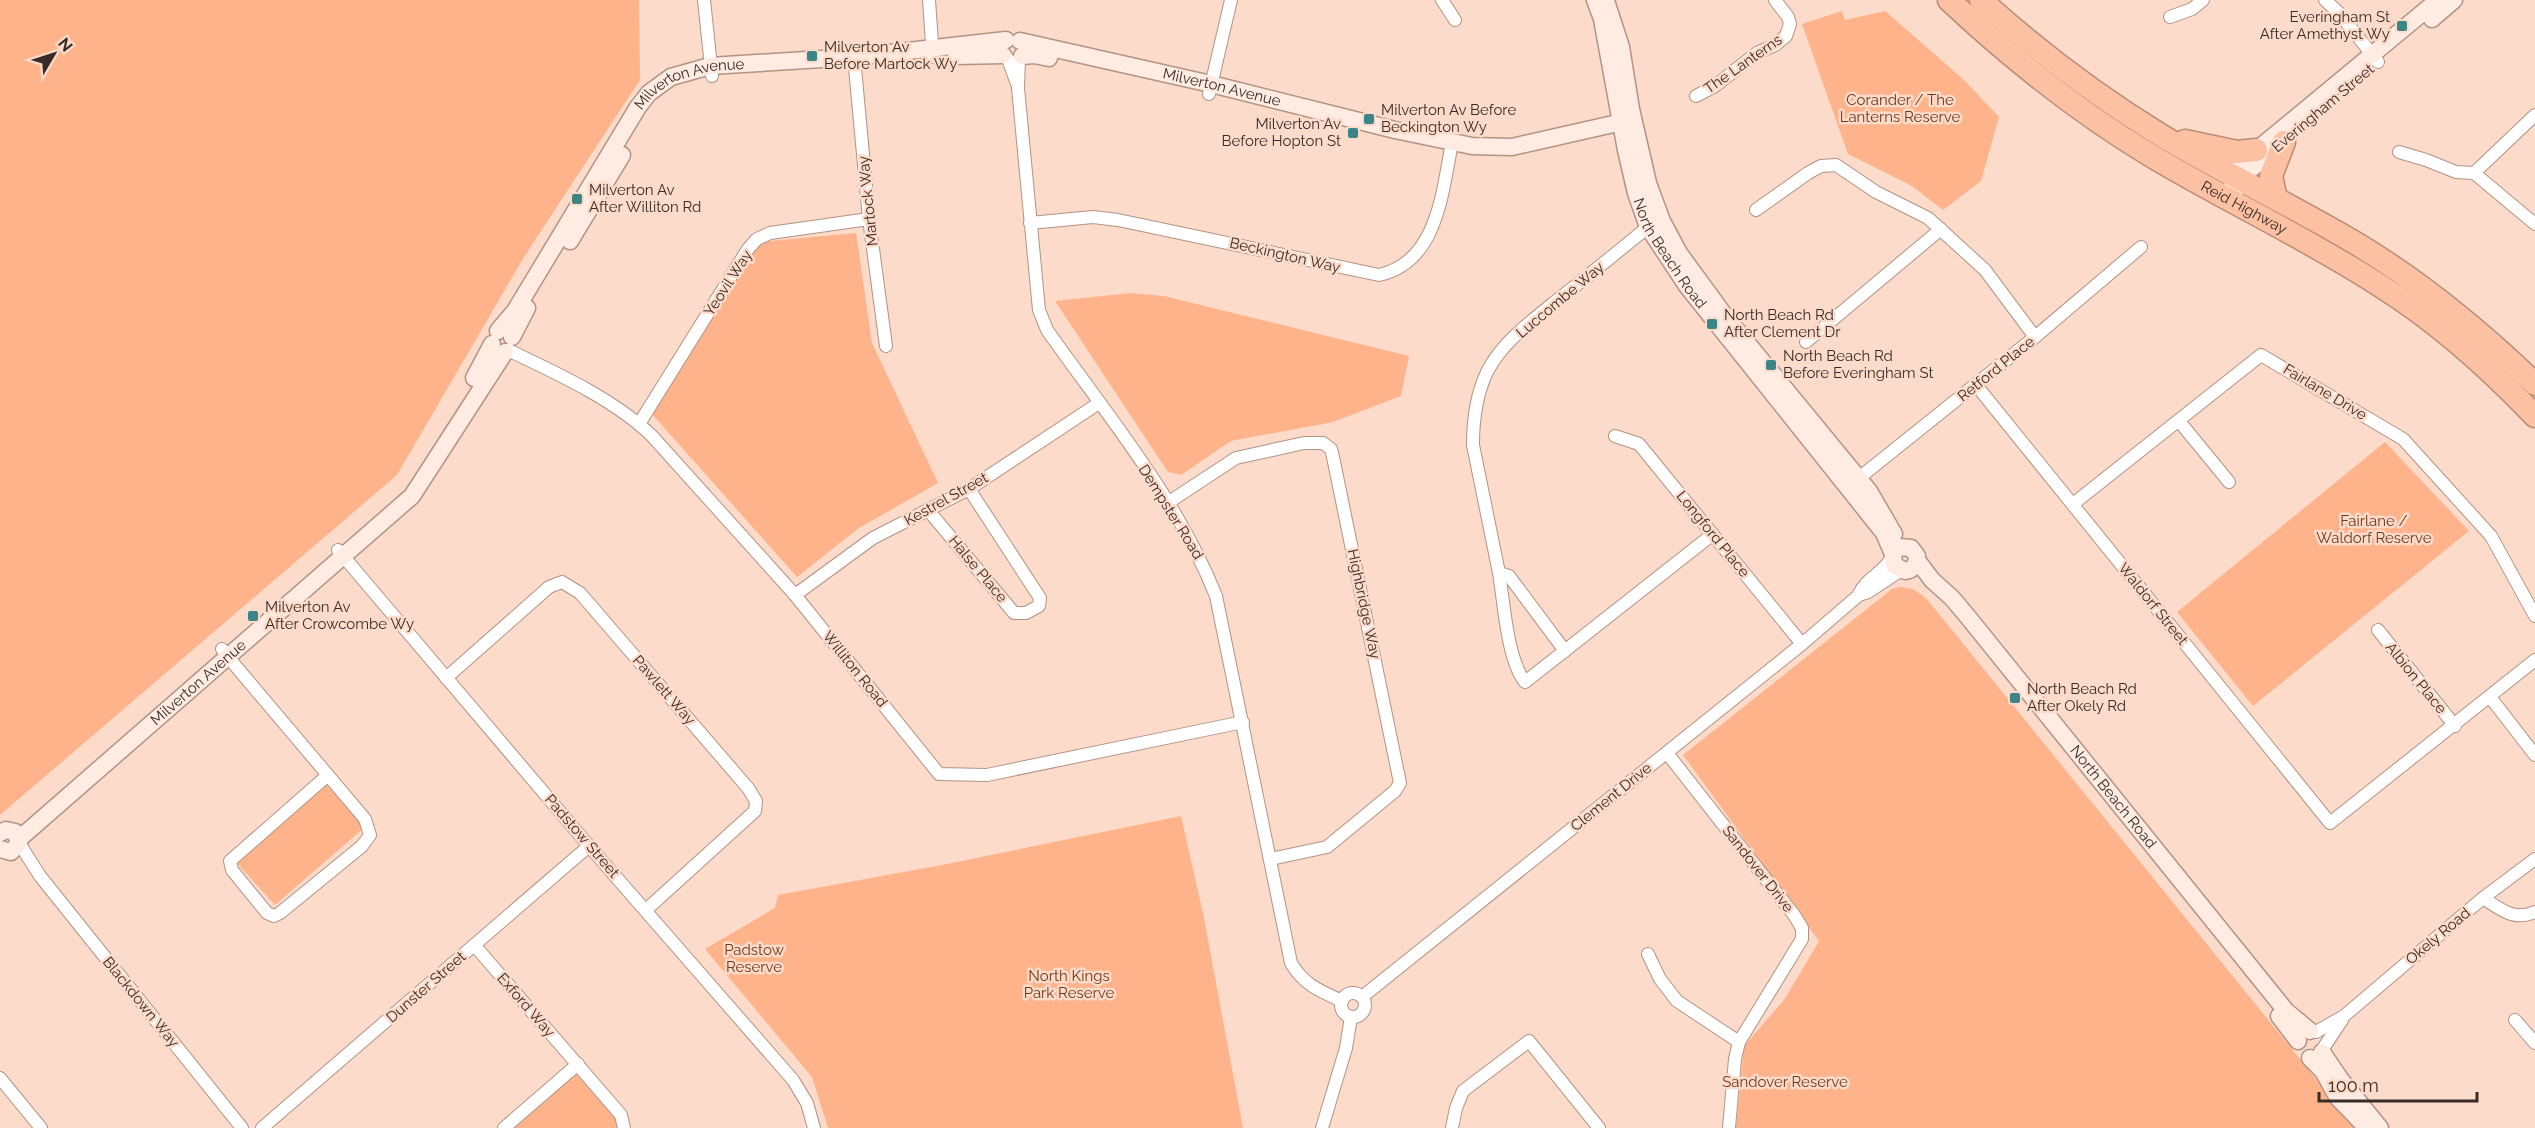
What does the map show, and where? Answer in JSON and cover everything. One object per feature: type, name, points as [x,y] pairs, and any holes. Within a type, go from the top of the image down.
[{"type":"highway","name":"Reid Highway","points":[[1949,0],[2012,58],[2090,116],[2150,155],[2347,264],[2421,314],[2497,377],[2535,416]]},
{"type":"highway","name":"Reid Highway","points":[[1981,0],[2061,68],[2163,136],[2243,169],[2276,198],[2358,244],[2438,298],[2499,349],[2535,384]]},
{"type":"highway","points":[[2163,136],[2237,152],[2243,169]]},
{"type":"highway","points":[[2276,198],[2271,184],[2272,171],[2284,142]]},
{"type":"street","points":[[704,0],[711,71]]},
{"type":"street","points":[[929,0],[933,53]]},
{"type":"street","points":[[1210,89],[1231,0]]},
{"type":"street","points":[[1442,0],[1455,20]]},
{"type":"street","name":"North Beach Road","points":[[1595,0],[1628,128],[1648,183],[1655,224],[1686,286],[1853,483],[1903,560],[1932,580],[1968,617],[2380,1128]]},
{"type":"street","name":"North Beach Road","points":[[1605,0],[1621,47],[1628,128]]},
{"type":"street","name":"The Lanterns","points":[[1696,96],[1716,86],[1758,53],[1775,45],[1786,36],[1790,24],[1788,17],[1775,0]]},
{"type":"street","points":[[2170,18],[2192,9],[2203,0]]},
{"type":"street","points":[[2325,0],[2339,13],[2375,58]]},
{"type":"street","name":"Everingham Street","points":[[2243,169],[2284,142],[2439,0]]},
{"type":"street","name":"Everingham Street","points":[[2243,169],[2375,58],[2454,0]]},
{"type":"street","name":"Milverton Avenue","points":[[8,844],[225,653],[419,487],[505,342],[594,203],[645,116],[656,101],[669,90],[711,71],[933,53],[1013,52],[1210,89],[1451,147],[1512,147],[1628,128]]},
{"type":"street","name":"Dempster Road","points":[[1013,52],[1039,310],[1047,330],[1168,502],[1204,566],[1216,596],[1291,963],[1306,983],[1315,990],[1342,1001]]},
{"type":"street","name":"Martock Way","points":[[855,61],[869,219],[886,346]]},
{"type":"street","points":[[2474,173],[2535,115]]},
{"type":"street","name":"Beckington Way","points":[[1030,223],[1093,217],[1118,220],[1379,275],[1394,272],[1405,265],[1430,237],[1451,147]]},
{"type":"street","points":[[2399,152],[2426,159],[2456,172],[2474,173],[2535,224]]},
{"type":"street","points":[[1756,210],[1808,173],[1821,166],[1836,165],[1876,192],[1928,218],[1985,270],[2035,338]]},
{"type":"street","points":[[2198,181],[2223,183],[2243,169]]},
{"type":"street","points":[[2243,169],[2238,188],[2273,222]]},
{"type":"street","name":"Yeovil Way","points":[[639,424],[748,249],[758,239],[770,232],[869,219]]},
{"type":"street","name":"Luccombe Way","points":[[1655,224],[1526,326],[1504,348],[1488,371],[1476,407],[1473,445],[1499,573],[1513,657],[1524,682],[1713,534]]},
{"type":"street","points":[[1806,342],[1941,230]]},
{"type":"street","name":"Retford Place","points":[[1853,483],[2035,338],[2141,248]]},
{"type":"street","name":"Williton Road","points":[[505,342],[639,424],[795,595],[939,774],[987,775],[1243,722]]},
{"type":"street","name":"Fairlane Drive","points":[[2073,504],[2261,355],[2403,439],[2492,536],[2535,616]]},
{"type":"street","name":"Waldorf Street","points":[[1976,385],[2330,823],[2455,726]]},
{"type":"street","name":"Kestrel Street","points":[[795,595],[873,538],[969,489],[1099,403]]},
{"type":"street","points":[[2179,421],[2229,482]]},
{"type":"street","name":"Longford Place","points":[[1615,436],[1639,444],[1802,644]]},
{"type":"street","name":"Highbridge Way","points":[[1168,502],[1236,458],[1304,443],[1323,443],[1334,457],[1400,783],[1395,791],[1327,847],[1271,859]]},
{"type":"street","name":"Halse Place","points":[[928,510],[1014,613],[1026,613],[1039,606],[1040,598],[969,489]]},
{"type":"street","name":"Padstow Street","points":[[341,554],[589,846],[647,909],[793,1080],[807,1103],[814,1128]]},
{"type":"street","name":"Clement Drive","points":[[1362,997],[1802,644],[1859,595],[1868,592],[1903,560]]},
{"type":"street","points":[[1499,573],[1509,576],[1565,651]]},
{"type":"street","name":"Pawlett Way","points":[[446,678],[549,587],[562,582],[580,593],[673,699],[748,788],[756,801],[755,811],[647,909]]},
{"type":"street","name":"Albion Place","points":[[2378,630],[2455,726]]},
{"type":"street","points":[[225,653],[328,775],[365,819],[370,835],[362,846],[280,913],[274,915],[267,912],[232,870],[230,861],[328,775]]},
{"type":"street","points":[[2455,726],[2535,660]]},
{"type":"street","points":[[2490,698],[2535,755]]},
{"type":"street","name":"Sandover Drive","points":[[1667,753],[1802,928],[1802,939],[1739,1042],[1735,1059],[1729,1128]]},
{"type":"street","name":"Blackdown Way","points":[[8,844],[40,876],[242,1128]]},
{"type":"street","name":"Dunster Street","points":[[262,1128],[589,846]]},
{"type":"street","name":"Okely Road","points":[[2314,1044],[2483,898],[2535,860]]},
{"type":"street","points":[[2483,898],[2507,913],[2522,917],[2535,912]]},
{"type":"street","name":"Exford Way","points":[[475,946],[621,1115],[624,1128]]},
{"type":"street","points":[[1648,954],[1660,980],[1677,1001],[1739,1042]]},
{"type":"street","name":"Clement Drive","points":[[1322,1128],[1346,1048],[1351,1017],[1358,1016],[1365,1004],[1362,997],[1353,993],[1348,994],[1342,1001]]},
{"type":"street","points":[[1342,1001],[1342,1009],[1351,1017]]},
{"type":"street","points":[[2515,1020],[2535,1043]]},
{"type":"street","points":[[1452,1128],[1456,1108],[1463,1091],[1529,1041],[1599,1128]]},
{"type":"street","name":"North Beach Road","points":[[2314,1044],[2323,1071],[2338,1098],[2367,1128]]},
{"type":"street","points":[[504,1128],[578,1064]]},
{"type":"street","points":[[0,1078],[41,1128]]},
{"type":"green space","points":[[0,0],[639,0],[640,80],[524,257],[397,475],[0,815]]},
{"type":"green space","name":"Corander / The Lanterns Reserve","points":[[1842,11],[1845,20],[1885,11],[1963,79],[1999,117],[1981,181],[1943,210],[1912,186],[1848,154],[1802,24]]},
{"type":"green space","points":[[856,233],[872,343],[938,483],[859,528],[797,577],[652,414],[759,242]]},
{"type":"green space","points":[[1130,293],[1164,296],[1409,356],[1401,396],[1333,422],[1231,441],[1181,475],[1168,472],[1055,301]]},
{"type":"green space","name":"Fairlane / Waldorf Reserve","points":[[2385,442],[2469,531],[2253,706],[2177,612]]},
{"type":"green space","name":"Sandover Reserve","points":[[1900,587],[1913,589],[1926,598],[2356,1128],[1736,1128],[1744,1046],[1784,1000],[1819,941],[1683,755],[1892,589]]},
{"type":"green space","points":[[322,780],[365,827],[275,905],[234,860]]},
{"type":"green space","name":"North Kings Park Reserve","points":[[1181,816],[1203,913],[1243,1128],[828,1128],[812,1077],[705,949],[775,908],[778,895],[942,865]]},
{"type":"green space","points":[[573,1070],[622,1125],[618,1128],[505,1128]]},
{"type":"place","name":"Everingham St After Amethyst Wy","points":[[2402,26]]},
{"type":"place","name":"Milverton Av Before Martock Wy","points":[[812,56]]},
{"type":"place","name":"Milverton Av Before Beckington Wy","points":[[1369,119]]},
{"type":"place","name":"Milverton Av Before Hopton St","points":[[1353,133]]},
{"type":"place","name":"Milverton Av After Williton Rd","points":[[577,199]]},
{"type":"place","name":"North Beach Rd After Clement Dr","points":[[1712,324]]},
{"type":"place","name":"North Beach Rd Before Everingham St","points":[[1771,365]]},
{"type":"place","name":"Milverton Av After Crowcombe Wy","points":[[253,616]]},
{"type":"place","name":"North Beach Rd After Okely Rd","points":[[2015,698]]},
{"type":"park label","name":"Padstow Reserve","points":[[754,958]]}]
